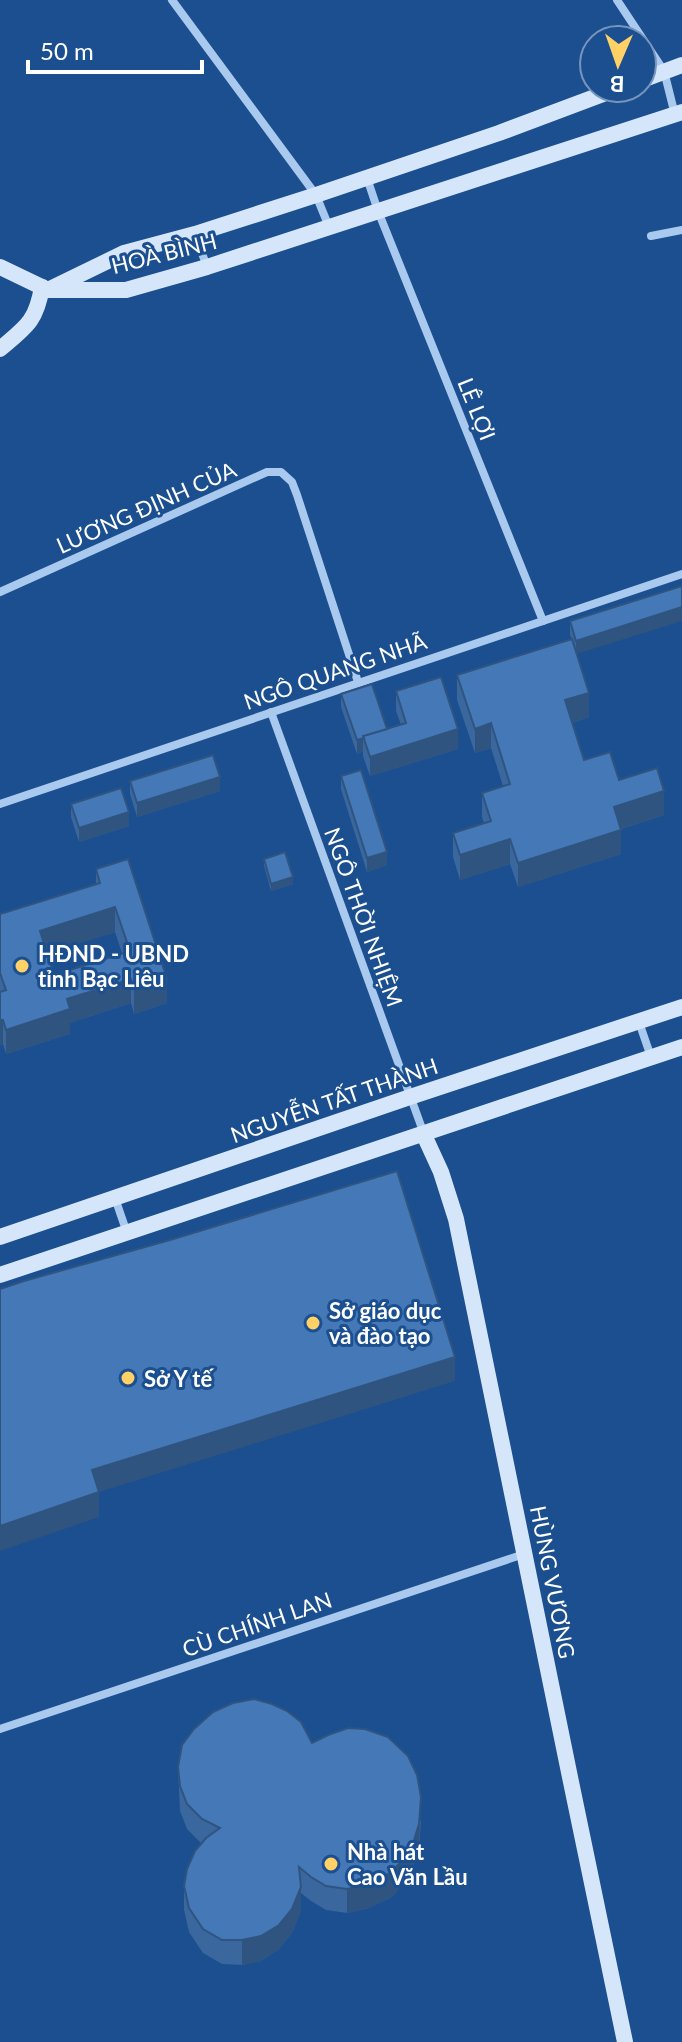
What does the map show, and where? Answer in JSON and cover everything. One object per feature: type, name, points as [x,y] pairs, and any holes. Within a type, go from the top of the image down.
[{"type":"street","points":[[172,0],[316,195],[329,227]]},
{"type":"street","points":[[617,0],[664,71],[679,114]]},
{"type":"street","points":[[658,73],[682,65]]},
{"type":"street","name":"HOÀ BÌNH","points":[[45,288],[124,253],[316,195],[578,103]]},
{"type":"street","name":"HOÀ BÌNH","points":[[45,288],[126,290],[207,267],[679,114]]},
{"type":"street","name":"LÊ LỢI","points":[[367,178],[543,621]]},
{"type":"street","points":[[651,236],[682,230]]},
{"type":"street","points":[[195,234],[207,267]]},
{"type":"street","points":[[0,267],[45,288],[39,307],[28,325],[0,349]]},
{"type":"street","name":"LƯƠNG ĐỊNH CỦA","points":[[0,592],[267,472],[281,472],[292,482],[297,495],[358,682]]},
{"type":"street","name":"NGÔ QUANG NHÃ","points":[[0,804],[682,574]]},
{"type":"street","name":"NGÔ THỜI NHIỆM","points":[[271,712],[424,1135]]},
{"type":"street","name":"NGUYỄN TẤT THÀNH","points":[[0,1237],[682,1007]]},
{"type":"street","points":[[639,1022],[651,1058]]},
{"type":"street","points":[[0,1275],[682,1047]]},
{"type":"street","name":"HÙNG VƯƠNG","points":[[424,1135],[441,1172],[456,1219],[625,2042]]},
{"type":"street","points":[[115,1197],[127,1233]]},
{"type":"street","name":"CÙ CHÍNH LAN","points":[[0,1729],[525,1553]]},
{"type":"building","points":[[682,586],[682,607],[576,641],[570,621]]},
{"type":"building","points":[[572,639],[589,693],[565,700],[584,760],[610,752],[619,780],[657,768],[664,791],[614,807],[621,830],[518,863],[510,839],[460,855],[453,833],[491,821],[482,793],[510,784],[491,723],[475,729],[457,675]]},
{"type":"building","points":[[441,677],[458,729],[370,757],[363,736],[406,723],[396,691]]},
{"type":"building","points":[[372,684],[387,729],[357,740],[341,694]]},
{"type":"building","points":[[213,755],[220,777],[137,803],[130,781]]},
{"type":"building","points":[[361,770],[387,852],[367,858],[341,776]]},
{"type":"building","points":[[121,788],[129,812],[79,828],[71,804]]},
{"type":"building","points":[[285,852],[293,877],[271,884],[264,859]]},
{"type":"building","points":[[128,859],[167,979],[134,989],[131,979],[67,999],[70,1009],[6,1030],[3,1020],[0,1020],[0,992],[6,990],[0,973],[0,914],[100,883],[96,869]],"holes":[[[115,907],[130,951],[54,975],[40,931]]]},
{"type":"building","points":[[397,1171],[455,1357],[92,1470],[99,1492],[0,1526],[0,1289]]},
{"type":"building","name":"Nhà hát Cao Văn Lầu","points":[[254,1699],[287,1711],[301,1722],[312,1743],[348,1728],[365,1729],[388,1737],[408,1756],[417,1775],[421,1797],[419,1824],[411,1850],[392,1872],[369,1884],[347,1889],[326,1886],[299,1867],[301,1887],[292,1909],[279,1925],[261,1936],[222,1940],[203,1929],[189,1908],[184,1886],[195,1851],[220,1828],[202,1819],[187,1804],[180,1786],[178,1767],[182,1745],[213,1712],[233,1703]]},
{"type":"place","name":"HĐND - UBND tỉnh Bạc Liêu","points":[[22,966]]},
{"type":"place","name":"Sở giáo dục và đào tạo","points":[[313,1323]]},
{"type":"place","name":"Sở Y tế","points":[[128,1378]]},
{"type":"place","name":"Nhà hát Cao Văn Lầu","points":[[331,1864]]}]
